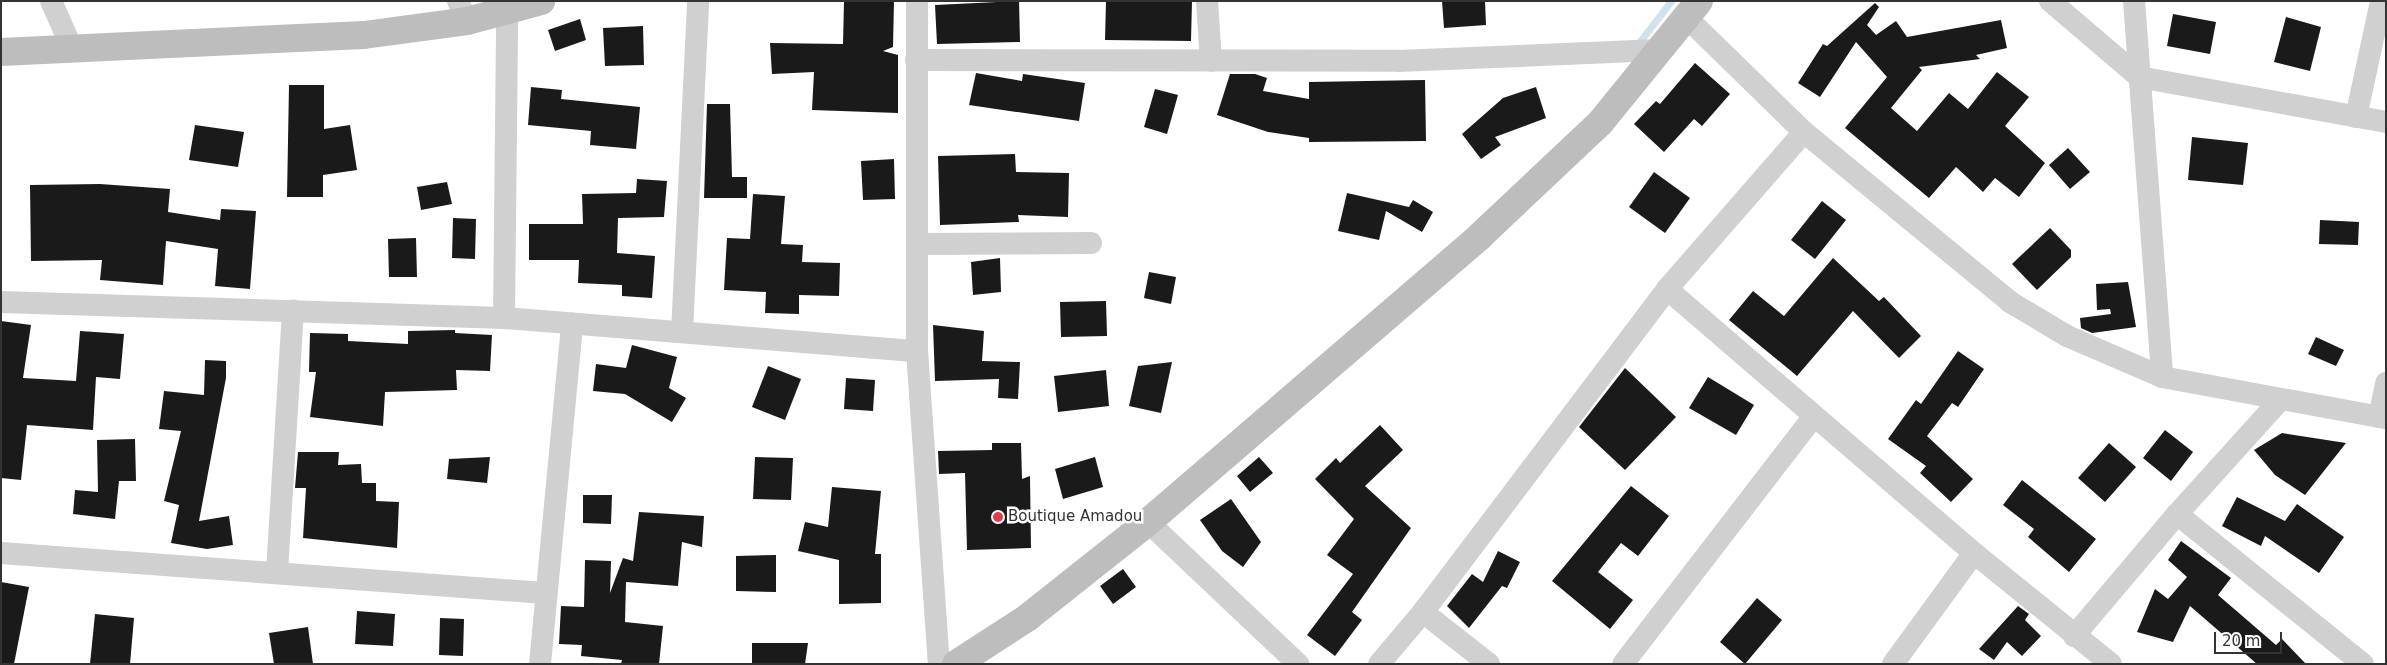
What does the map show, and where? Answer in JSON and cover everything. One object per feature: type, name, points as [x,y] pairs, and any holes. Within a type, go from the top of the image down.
[{"type":"street","points":[[52,1],[71,46]]},
{"type":"street","points":[[1,52],[71,46],[364,35],[462,11],[507,12],[542,1]]},
{"type":"street","points":[[682,332],[698,1]]},
{"type":"street","points":[[917,1],[919,244],[917,351],[939,664]]},
{"type":"street","points":[[1207,1],[1211,61]]},
{"type":"street","points":[[2050,1],[2139,77],[2386,122]]},
{"type":"street","points":[[2134,1],[2162,377]]},
{"type":"street","points":[[2356,116],[2381,1]]},
{"type":"street","points":[[956,664],[1027,618],[1148,522],[1502,217],[1600,123],[1693,9],[1804,132],[2010,302],[2067,336],[2162,377],[2382,417],[2386,383]]},
{"type":"street","points":[[504,318],[507,12]]},
{"type":"street","points":[[916,60],[1398,61],[1659,50]]},
{"type":"street","points":[[1378,664],[1423,612],[1668,289],[1804,132]]},
{"type":"street","points":[[919,244],[1091,243]]},
{"type":"street","points":[[1668,289],[1974,553],[2074,636],[2111,664]]},
{"type":"street","points":[[1,302],[504,318],[917,351]]},
{"type":"street","points":[[277,572],[293,310]]},
{"type":"street","points":[[540,664],[545,593],[572,323]]},
{"type":"street","points":[[2074,636],[2177,514],[2281,399]]},
{"type":"street","points":[[1622,664],[1814,416]]},
{"type":"street","points":[[2177,514],[2363,664]]},
{"type":"street","points":[[1148,522],[1298,664]]},
{"type":"street","points":[[1,552],[545,593]]},
{"type":"street","points":[[1893,664],[1974,553]]},
{"type":"street","points":[[1423,612],[1489,664]]},
{"type":"building","points":[[844,1],[894,1],[893,47],[883,51],[898,55],[898,113],[812,110],[814,72],[772,74],[770,43],[843,44]]},
{"type":"building","points":[[1019,1],[1020,42],[937,44],[935,5]]},
{"type":"building","points":[[1106,1],[1192,1],[1191,41],[1105,40]]},
{"type":"building","points":[[1442,1],[1485,1],[1486,25],[1444,28]]},
{"type":"building","points":[[1875,3],[1879,7],[1867,25],[1876,35],[1896,21],[1907,37],[2001,20],[2007,48],[1976,55],[1980,59],[1919,67],[1922,70],[1891,108],[1917,131],[1949,93],[1968,109],[1997,72],[2029,97],[2005,126],[2045,163],[2019,197],[1995,178],[1983,192],[1956,167],[1929,198],[1845,128],[1887,77],[1856,42],[1820,97],[1798,83],[1823,44],[1827,46]]},
{"type":"building","points":[[2173,14],[2216,22],[2210,54],[2167,46]]},
{"type":"building","points":[[2286,17],[2321,27],[2310,71],[2274,62]]},
{"type":"building","points":[[580,19],[586,40],[555,51],[548,30]]},
{"type":"building","points":[[643,26],[644,65],[605,66],[603,28]]},
{"type":"building","points":[[1695,63],[1730,94],[1702,126],[1694,119],[1664,152],[1634,124],[1656,101],[1660,104]]},
{"type":"building","points":[[976,73],[1022,81],[1023,74],[1085,83],[1079,121],[969,105]]},
{"type":"building","points":[[1230,74],[1255,74],[1267,78],[1263,91],[1309,99],[1309,82],[1425,80],[1426,141],[1309,142],[1309,138],[1268,132],[1217,115]]},
{"type":"building","points":[[289,85],[324,85],[324,129],[350,125],[357,170],[323,175],[323,197],[287,197]]},
{"type":"building","points":[[531,87],[562,90],[561,99],[640,107],[636,149],[590,145],[591,131],[528,125]]},
{"type":"building","points":[[1536,87],[1546,118],[1495,137],[1501,145],[1481,159],[1462,134],[1503,98]]},
{"type":"building","points":[[1155,89],[1178,95],[1167,134],[1144,127]]},
{"type":"building","points":[[707,104],[730,104],[732,177],[747,177],[747,198],[704,198]]},
{"type":"building","points":[[195,125],[244,132],[238,167],[189,160]]},
{"type":"building","points":[[2192,137],[2248,143],[2243,185],[2188,180]]},
{"type":"building","points":[[2068,148],[2090,172],[2070,189],[2049,165]]},
{"type":"building","points":[[1015,154],[1016,172],[1069,173],[1068,217],[1018,215],[1019,222],[940,225],[938,156]]},
{"type":"building","points":[[894,159],[895,199],[863,200],[861,161]]},
{"type":"building","points":[[1654,172],[1690,198],[1665,233],[1629,207]]},
{"type":"building","points":[[637,179],[667,181],[664,217],[618,218],[617,253],[655,256],[652,298],[622,296],[622,285],[578,283],[579,260],[529,260],[529,224],[583,224],[582,194],[636,193]]},
{"type":"building","points":[[447,182],[452,204],[421,210],[417,187]]},
{"type":"building","points":[[100,184],[170,189],[168,212],[220,220],[221,209],[256,211],[250,289],[215,286],[218,249],[166,241],[163,285],[100,280],[102,260],[31,261],[30,185]]},
{"type":"building","points":[[1347,193],[1409,207],[1413,200],[1433,212],[1422,232],[1386,211],[1379,240],[1338,231]]},
{"type":"building","points":[[753,194],[785,196],[781,244],[803,245],[802,262],[840,263],[839,296],[799,295],[799,314],[765,313],[766,292],[724,290],[727,238],[750,239]]},
{"type":"building","points":[[1822,201],[1846,220],[1815,259],[1791,240]]},
{"type":"building","points":[[453,218],[476,219],[475,259],[452,258]]},
{"type":"building","points":[[2320,220],[2359,222],[2358,245],[2319,244]]},
{"type":"building","points":[[2050,228],[2071,250],[2071,257],[2037,290],[2012,264]]},
{"type":"building","points":[[416,238],[417,277],[389,277],[388,239]]},
{"type":"building","points":[[1000,258],[1001,292],[973,295],[971,262]]},
{"type":"building","points":[[1833,258],[1879,301],[1884,297],[1921,336],[1899,358],[1853,311],[1797,376],[1729,320],[1753,291],[1784,316]]},
{"type":"building","points":[[1149,272],[1176,277],[1171,304],[1144,298]]},
{"type":"building","points":[[2128,282],[2136,327],[2092,333],[2081,328],[2080,318],[2111,314],[2110,309],[2097,310],[2096,284]]},
{"type":"building","points":[[1106,301],[1107,336],[1061,337],[1060,302]]},
{"type":"building","points":[[1,321],[31,325],[23,378],[76,381],[80,331],[124,334],[120,379],[96,377],[93,430],[27,425],[21,480],[1,478]]},
{"type":"building","points":[[933,325],[984,331],[982,361],[1020,362],[1018,399],[998,398],[999,379],[935,381]]},
{"type":"building","points":[[455,330],[455,333],[492,335],[490,371],[456,370],[457,390],[385,392],[383,426],[310,417],[316,372],[309,372],[310,333],[348,334],[348,341],[408,344],[408,331]]},
{"type":"building","points":[[2316,337],[2344,350],[2336,366],[2308,354]]},
{"type":"building","points":[[632,345],[677,357],[669,388],[686,398],[672,422],[625,394],[593,391],[596,364],[626,368]]},
{"type":"building","points":[[1958,351],[1984,369],[1958,407],[1952,403],[1927,436],[1973,479],[1951,502],[1920,473],[1926,466],[1888,439],[1916,400],[1921,404]]},
{"type":"building","points":[[205,360],[226,361],[226,378],[199,521],[229,516],[233,545],[207,549],[171,543],[179,505],[164,501],[181,431],[159,429],[164,391],[204,395]]},
{"type":"building","points":[[1172,362],[1161,413],[1129,406],[1138,366]]},
{"type":"building","points":[[768,366],[801,379],[785,420],[752,407]]},
{"type":"building","points":[[1625,368],[1676,417],[1625,470],[1579,427]]},
{"type":"building","points":[[1106,370],[1109,406],[1058,412],[1054,376]]},
{"type":"building","points":[[1708,377],[1754,405],[1736,435],[1689,408]]},
{"type":"building","points":[[846,378],[875,380],[873,411],[844,409]]},
{"type":"building","points":[[1380,425],[1403,450],[1365,486],[1411,528],[1352,612],[1362,620],[1335,656],[1307,635],[1353,574],[1327,555],[1354,519],[1315,479],[1336,458],[1340,463]]},
{"type":"building","points":[[2165,430],[2193,452],[2171,481],[2143,458]]},
{"type":"building","points":[[2282,433],[2346,443],[2305,495],[2275,475],[2254,450]]},
{"type":"building","points":[[135,439],[136,481],[119,481],[115,519],[73,514],[75,490],[98,492],[97,440]]},
{"type":"building","points":[[992,443],[1021,443],[1022,479],[1030,476],[1031,548],[967,550],[965,473],[939,474],[938,451],[992,450]]},
{"type":"building","points":[[2109,443],[2136,467],[2105,502],[2078,478]]},
{"type":"building","points":[[298,452],[339,452],[338,465],[361,464],[362,483],[376,483],[376,501],[399,502],[397,548],[303,538],[306,488],[295,488]]},
{"type":"building","points":[[490,457],[487,483],[447,479],[449,459]]},
{"type":"building","points":[[755,457],[793,458],[791,500],[753,499]]},
{"type":"building","points":[[1095,457],[1103,487],[1063,499],[1055,469]]},
{"type":"building","points":[[1259,457],[1273,473],[1250,492],[1237,476]]},
{"type":"building","points":[[2022,480],[2096,539],[2069,572],[2028,537],[2034,529],[2003,505]]},
{"type":"building","points":[[1631,486],[1669,516],[1638,556],[1621,543],[1598,572],[1633,600],[1610,629],[1552,581]]},
{"type":"building","points":[[832,487],[881,491],[875,554],[881,554],[881,603],[839,604],[839,560],[798,551],[805,522],[828,527]]},
{"type":"building","points":[[583,495],[612,495],[611,524],[583,523]]},
{"type":"building","points":[[2237,497],[2285,521],[2297,504],[2344,537],[2319,573],[2265,536],[2261,546],[2222,526]]},
{"type":"building","points":[[1231,499],[1261,542],[1243,567],[1222,551],[1200,520]]},
{"type":"building","points":[[639,512],[704,516],[702,547],[682,542],[678,586],[626,582],[625,622],[663,626],[659,664],[621,664],[622,660],[581,656],[582,645],[559,644],[561,606],[584,607],[585,560],[611,561],[610,593],[623,558],[633,561]]},
{"type":"building","points":[[2181,541],[2231,578],[2218,595],[2276,645],[2282,639],[2306,664],[2257,664],[2190,606],[2173,642],[2137,632],[2155,589],[2168,599],[2187,577],[2168,560]]},
{"type":"building","points":[[1498,551],[1520,562],[1507,588],[1502,586],[1469,628],[1447,606],[1472,574],[1483,582]]},
{"type":"building","points":[[776,555],[776,592],[736,591],[736,556]]},
{"type":"building","points":[[1123,569],[1136,587],[1113,604],[1100,586]]},
{"type":"building","points":[[1,582],[29,587],[14,664],[1,664]]},
{"type":"building","points":[[1757,598],[1782,620],[1745,664],[1720,642]]},
{"type":"building","points":[[2018,606],[2029,614],[2025,620],[2041,636],[2022,656],[2007,642],[1994,660],[1979,649]]},
{"type":"building","points":[[357,611],[395,614],[393,646],[355,644]]},
{"type":"building","points":[[95,614],[134,618],[130,664],[90,664]]},
{"type":"building","points":[[440,618],[464,619],[463,656],[439,655]]},
{"type":"building","points":[[308,627],[313,664],[274,664],[269,633]]},
{"type":"building","points":[[752,643],[808,643],[805,664],[752,664]]},
{"type":"waterway","points":[[1637,45],[1671,1]]},
{"type":"place","name":"Boutique Amadou","points":[[998,517]]}]
